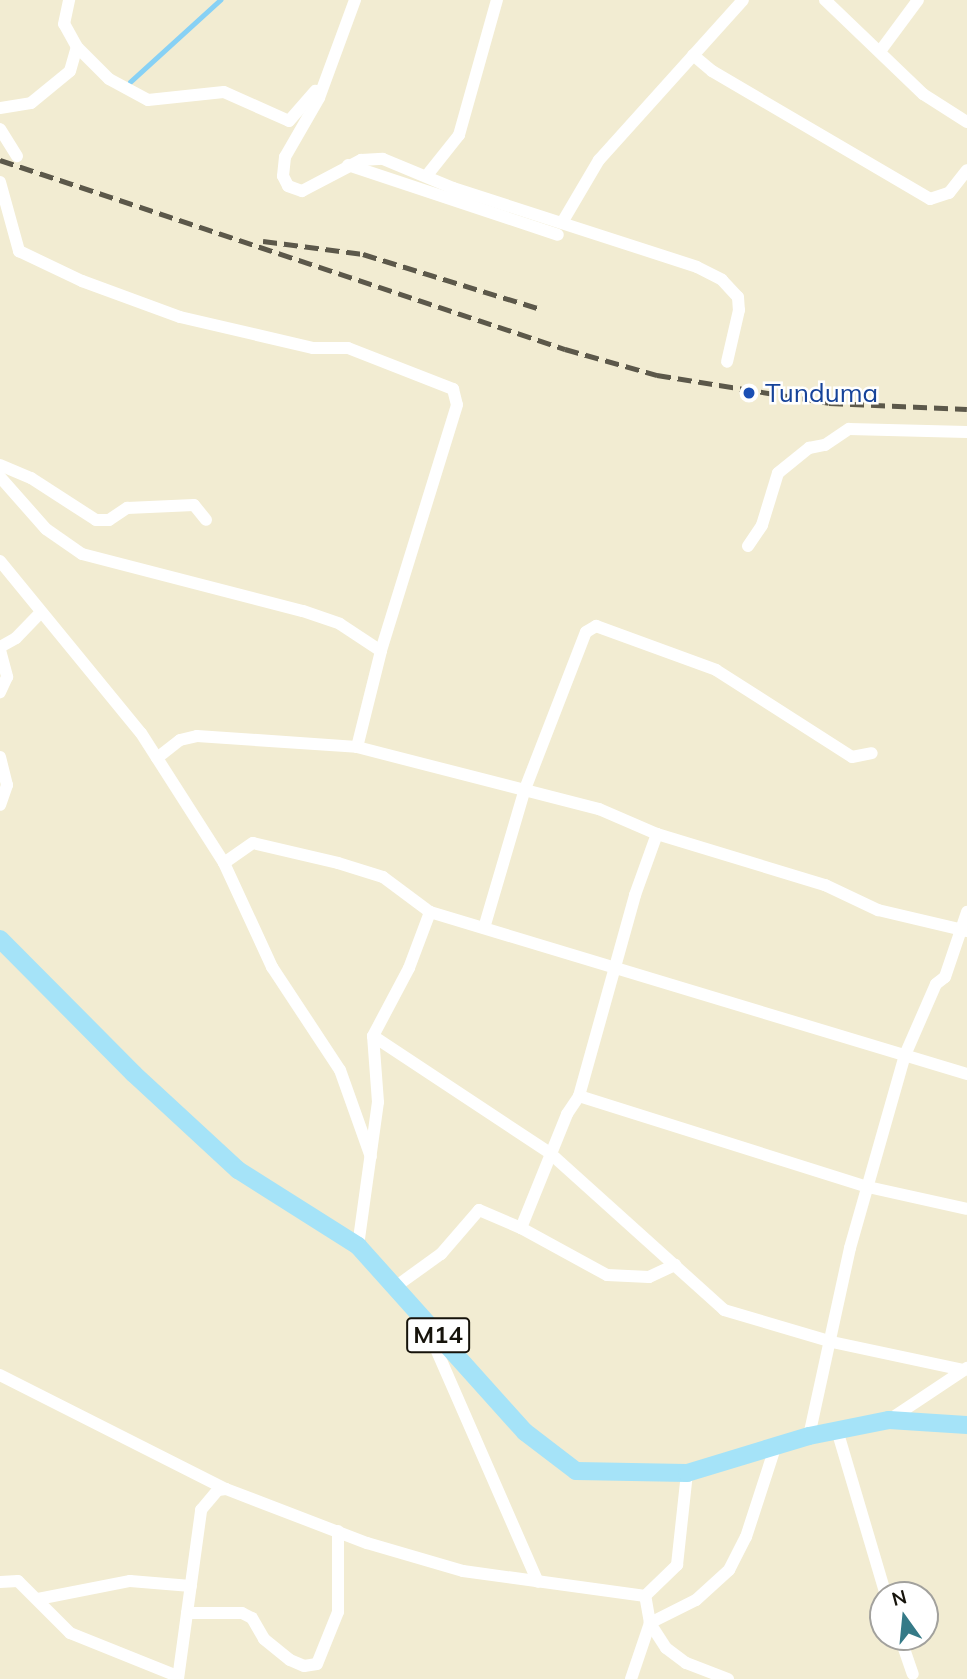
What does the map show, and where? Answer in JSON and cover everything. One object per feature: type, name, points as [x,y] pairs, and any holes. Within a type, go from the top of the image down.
[{"type":"main road","name":"M14","points":[[0,939],[134,1074],[238,1170],[358,1246],[556,1460],[576,1471],[601,1474],[687,1473],[809,1437],[889,1420],[967,1425]]},
{"type":"street","points":[[69,0],[64,24],[77,47],[109,79],[141,98],[172,101],[224,92],[282,121],[300,114],[326,75]]},
{"type":"street","points":[[355,0],[311,116],[285,158],[283,176],[288,186],[302,191],[348,165],[383,159],[428,174],[453,188],[563,221],[722,279],[739,303],[727,362]]},
{"type":"street","points":[[428,174],[459,135],[497,0]]},
{"type":"street","points":[[563,221],[586,176],[743,0]]},
{"type":"street","points":[[825,0],[881,50],[923,94],[967,122]]},
{"type":"street","points":[[881,50],[911,2]]},
{"type":"street","points":[[0,108],[19,107],[47,93],[66,76],[77,47]]},
{"type":"street","points":[[693,55],[731,82],[930,199],[949,193],[967,170]]},
{"type":"street","points":[[0,129],[17,156]]},
{"type":"street","points":[[348,165],[558,235]]},
{"type":"street","points":[[0,182],[19,251],[82,281],[180,317],[313,348],[348,348],[453,389],[457,405],[382,651],[357,747]]},
{"type":"street","points":[[748,546],[762,525],[778,473],[809,447],[825,445],[849,429],[967,432]]},
{"type":"street","points":[[0,465],[32,478],[96,520],[109,520],[127,508],[194,505],[206,520]]},
{"type":"street","points":[[0,477],[51,534],[82,554],[303,611],[340,624],[382,651]]},
{"type":"street","points":[[0,561],[107,688],[157,758],[224,863],[272,967],[340,1070],[371,1157]]},
{"type":"street","points":[[0,692],[7,677],[0,649],[16,638],[41,612]]},
{"type":"street","points":[[484,929],[525,789],[586,632],[603,624],[716,670],[852,757],[872,753]]},
{"type":"street","points":[[157,758],[180,740],[197,736],[357,747],[599,809],[657,834],[825,885],[878,909],[965,930]]},
{"type":"street","points":[[0,757],[7,785],[0,805]]},
{"type":"street","points":[[521,1228],[551,1154],[579,1096],[657,834]]},
{"type":"street","points":[[224,863],[253,843],[338,863],[383,877],[430,912],[615,971],[967,1074]]},
{"type":"street","points":[[358,1246],[378,1102],[373,1036],[409,968],[430,912]]},
{"type":"street","points":[[809,1437],[868,1187],[905,1055],[936,984],[945,978],[965,930],[967,912]]},
{"type":"street","points":[[373,1036],[551,1154],[735,1316],[832,1342],[966,1369]]},
{"type":"street","points":[[579,1096],[868,1187],[967,1209]]},
{"type":"street","points":[[394,1287],[441,1254],[479,1209],[521,1228],[573,1260],[624,1279],[649,1277],[675,1265]]},
{"type":"street","points":[[422,1317],[525,1560],[538,1582]]},
{"type":"street","points":[[889,1420],[966,1369]]},
{"type":"street","points":[[0,1376],[226,1489],[338,1531],[463,1571],[645,1596]]},
{"type":"street","points":[[837,1430],[882,1581]]},
{"type":"street","points":[[631,1679],[650,1623],[696,1601],[729,1570],[746,1536],[775,1448]]},
{"type":"street","points":[[645,1596],[677,1565],[687,1473]]},
{"type":"street","points":[[0,1583],[18,1581],[70,1633],[178,1678],[201,1510],[211,1495],[226,1489]]},
{"type":"street","points":[[187,1614],[242,1613],[252,1618],[264,1640],[290,1660],[304,1666],[317,1664],[338,1612],[338,1531]]},
{"type":"street","points":[[38,1599],[130,1581],[191,1586]]},
{"type":"street","points":[[645,1596],[650,1623],[666,1648],[686,1663],[728,1679]]},
{"type":"street","points":[[905,1651],[913,1674]]},
{"type":"waterway","points":[[130,82],[220,0]]},
{"type":"railway","points":[[0,160],[565,349],[657,375],[829,403],[967,409]]},
{"type":"railway","points":[[263,241],[363,254],[541,309]]},
{"type":"place","name":"Tunduma","points":[[749,393]]}]
